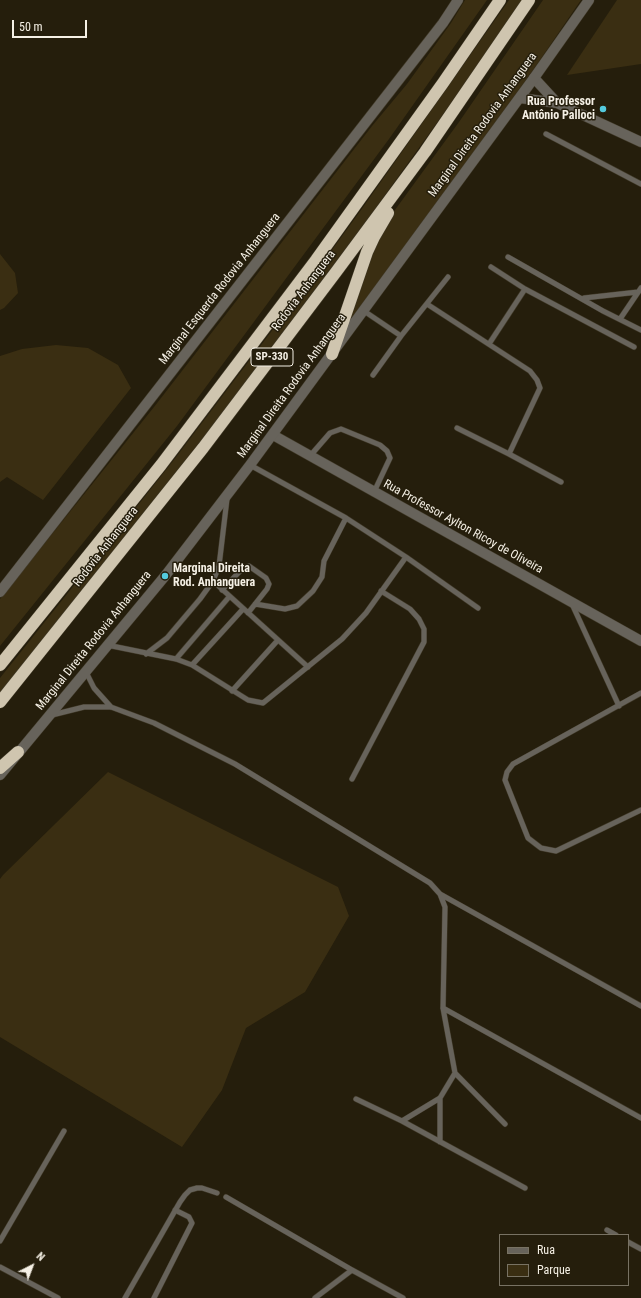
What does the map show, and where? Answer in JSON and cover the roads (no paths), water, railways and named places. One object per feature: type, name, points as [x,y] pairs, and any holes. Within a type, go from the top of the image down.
[{"type":"highway","name":"Rodovia Anhanguera","points":[[0,665],[169,454],[306,273],[443,83],[500,0]]},
{"type":"highway","name":"Rodovia Anhanguera","points":[[0,702],[203,448],[425,152],[529,0]]},
{"type":"highway","points":[[332,354],[367,252],[374,237],[425,152]]},
{"type":"highway","points":[[0,768],[18,752]]},
{"type":"street","name":"Marginal Esquerda Rodovia Anhanguera","points":[[0,592],[443,23],[458,0]]},
{"type":"street","name":"Marginal Direita Rodovia Anhanguera","points":[[0,775],[165,576],[227,496],[520,98],[589,0]]},
{"type":"street","points":[[534,78],[557,103]]},
{"type":"street","points":[[520,98],[557,103],[641,142]]},
{"type":"street","name":"Rua Professor Aylton Ricoy de Oliveira","points":[[273,435],[641,641]]},
{"type":"lane","points":[[546,134],[641,184]]},
{"type":"lane","points":[[508,257],[641,330]]},
{"type":"lane","points":[[491,267],[526,290],[634,347]]},
{"type":"lane","points":[[373,375],[401,336],[448,277]]},
{"type":"lane","points":[[489,344],[526,290]]},
{"type":"lane","points":[[583,298],[640,290]]},
{"type":"lane","points":[[620,319],[640,290]]},
{"type":"lane","points":[[427,304],[530,371],[537,380],[540,388],[509,454]]},
{"type":"lane","points":[[364,311],[401,336]]},
{"type":"lane","points":[[457,428],[561,482]]},
{"type":"lane","points":[[310,456],[330,433],[341,429],[380,445],[387,451],[390,458],[374,492]]},
{"type":"lane","points":[[250,465],[346,518],[406,557],[478,608]]},
{"type":"lane","points":[[146,654],[167,638],[213,582],[219,566],[227,496]]},
{"type":"lane","points":[[255,604],[285,608],[298,606],[313,591],[322,577],[324,561],[346,518]]},
{"type":"lane","points":[[108,645],[176,659],[192,665],[248,700],[263,702],[342,639],[366,613],[406,557]]},
{"type":"lane","points":[[222,590],[242,569],[249,566],[266,578],[269,584],[267,589],[248,613]]},
{"type":"lane","points":[[213,582],[308,667]]},
{"type":"lane","points":[[352,779],[424,642],[424,629],[420,620],[410,609],[381,591]]},
{"type":"lane","points":[[176,659],[229,596]]},
{"type":"lane","points":[[571,601],[619,706]]},
{"type":"lane","points":[[192,665],[243,609]]},
{"type":"lane","points":[[232,691],[278,640]]},
{"type":"lane","points":[[86,672],[94,688],[111,707]]},
{"type":"lane","points":[[641,693],[513,764],[507,772],[505,780],[528,838],[541,848],[556,851],[641,810]]},
{"type":"lane","points":[[49,716],[84,707],[111,707],[154,723],[235,764],[430,883],[440,894],[641,1006]]},
{"type":"lane","points":[[440,894],[445,906],[443,1008],[455,1073],[505,1124]]},
{"type":"lane","points":[[443,1008],[641,1118]]},
{"type":"lane","points":[[402,1121],[440,1098],[455,1073]]},
{"type":"lane","points":[[440,1098],[440,1142]]},
{"type":"lane","points":[[356,1099],[402,1121],[525,1188]]},
{"type":"lane","points":[[0,1241],[64,1131]]},
{"type":"lane","points":[[125,1298],[175,1210],[190,1190],[202,1188],[217,1193]]},
{"type":"lane","points":[[226,1197],[403,1298]]},
{"type":"lane","points":[[154,1298],[192,1223],[189,1217],[175,1210]]},
{"type":"lane","points":[[607,1230],[614,1234]]},
{"type":"lane","points":[[629,1243],[641,1249]]},
{"type":"lane","points":[[0,1267],[58,1298]]},
{"type":"lane","points":[[315,1298],[352,1270]]},
{"type":"place","name":"Rua Professor Antônio Palloci","points":[[603,109]]},
{"type":"place","name":"Marginal Direita Rod. Anhanguera","points":[[165,576]]}]
